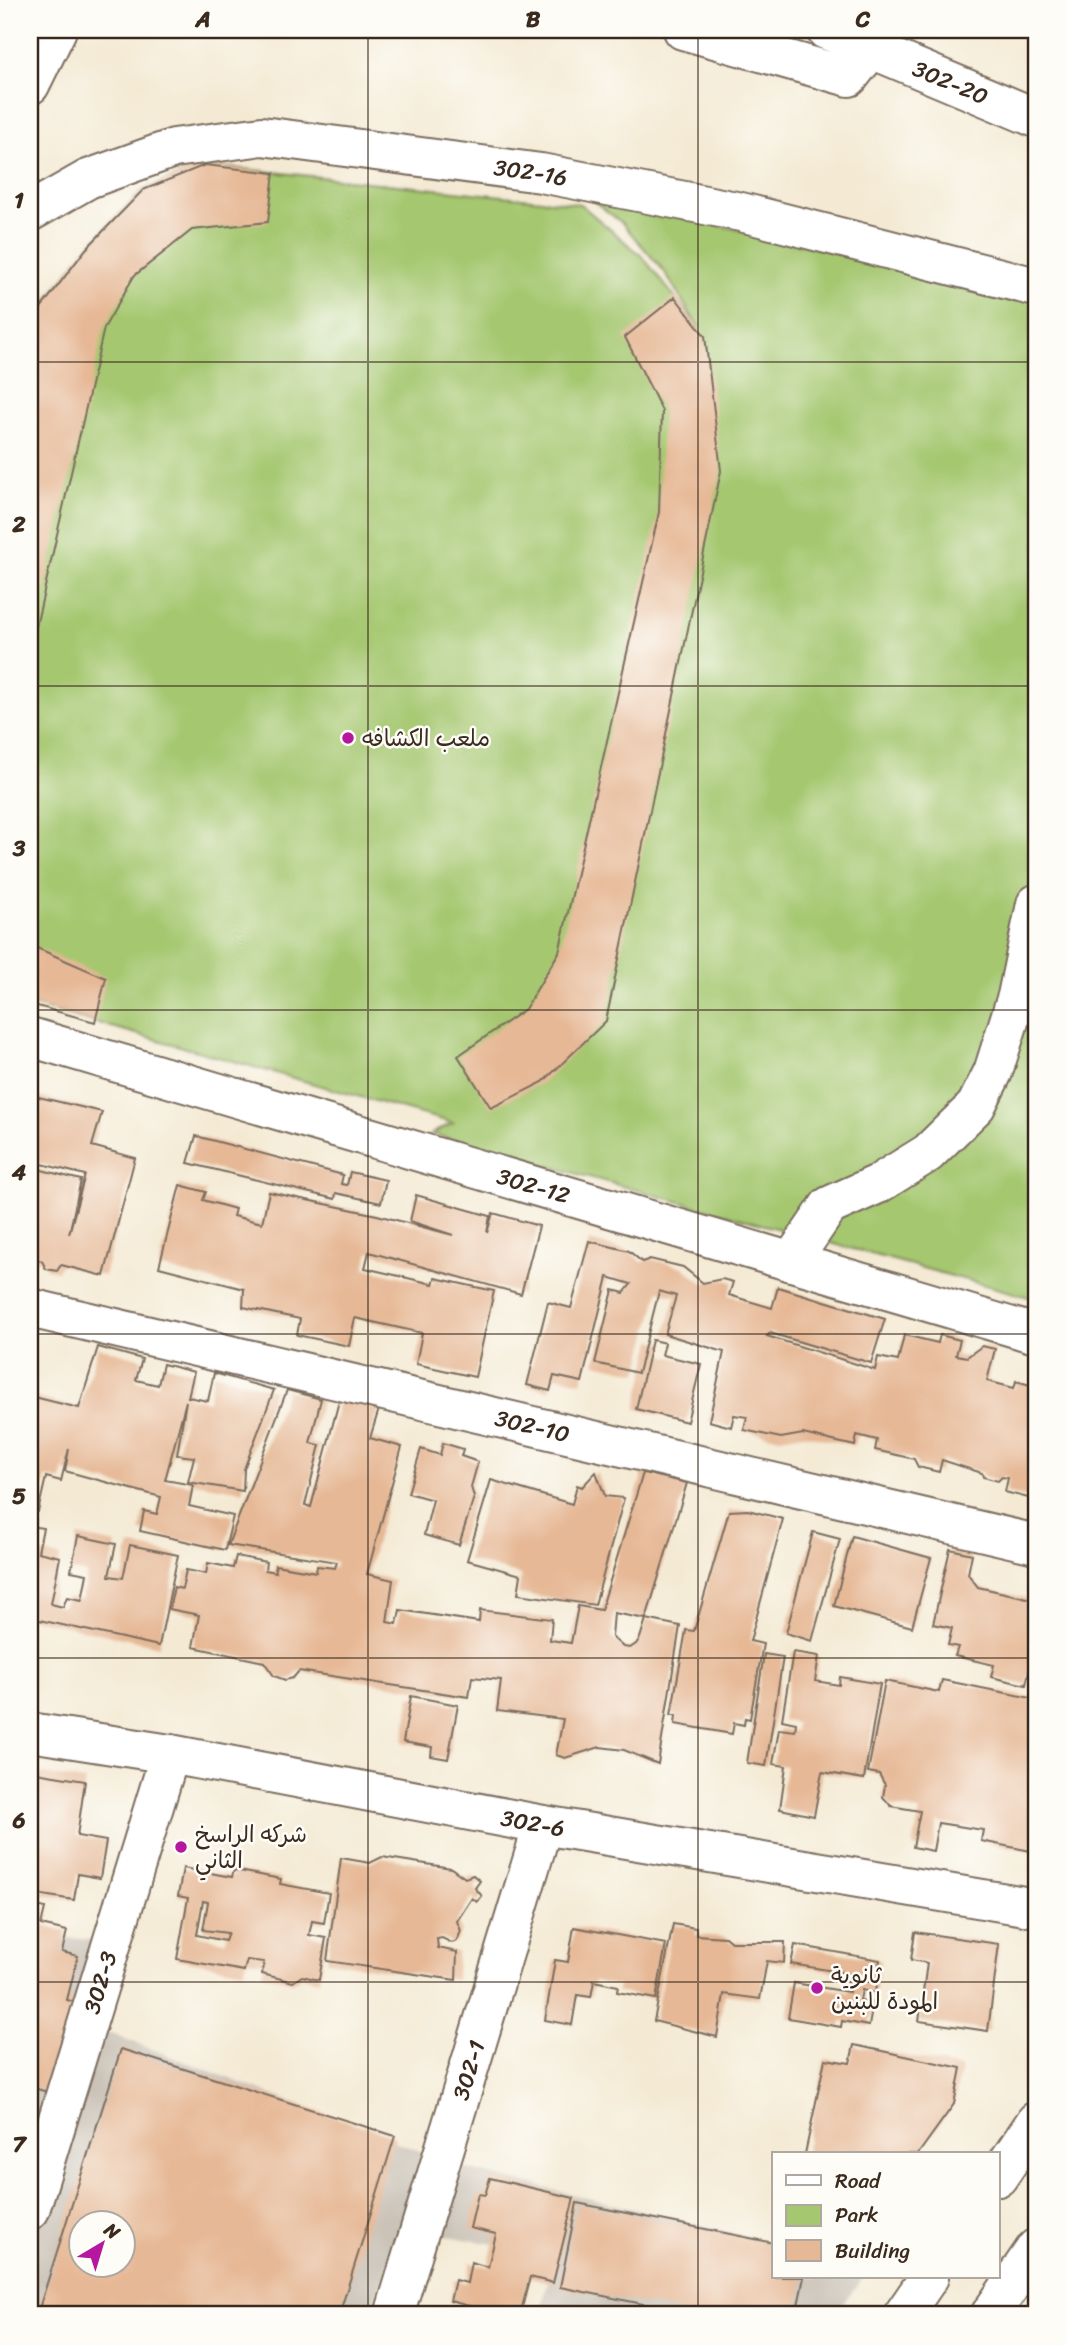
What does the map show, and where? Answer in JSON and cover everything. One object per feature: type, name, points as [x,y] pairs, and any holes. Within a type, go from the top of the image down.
[{"type":"street","points":[[30,85],[57,30]]},
{"type":"street","points":[[683,30],[849,77],[871,48]]},
{"type":"street","name":"302-20","points":[[826,30],[1036,118]]},
{"type":"street","name":"302-16","points":[[30,212],[88,179],[174,148],[262,136],[541,173],[714,207],[1036,287]]},
{"type":"street","points":[[791,1262],[829,1206],[878,1184],[928,1153],[976,1105],[993,1072],[1017,996],[1036,904]]},
{"type":"street","name":"302-12","points":[[30,1037],[1036,1334]]},
{"type":"street","name":"302-10","points":[[30,1308],[1036,1545]]},
{"type":"street","name":"302-6","points":[[30,1732],[170,1754],[543,1825],[1036,1908]]},
{"type":"street","name":"302-3","points":[[30,2210],[170,1754]]},
{"type":"street","name":"302-1","points":[[394,2315],[543,1825]]},
{"type":"street","points":[[1000,2174],[1036,2121]]},
{"type":"street","points":[[990,2315],[1034,2255]]},
{"type":"street","points":[[903,2315],[928,2278]]},
{"type":"shaded area","points":[[30,1934],[101,1941],[75,2020],[467,2169],[772,2243],[772,2278],[863,2278],[834,2315],[539,2315],[556,2253],[405,2230],[367,2315],[30,2315]]},
{"type":"green space","points":[[205,165],[580,204],[642,256],[700,329],[664,271],[622,223],[584,194],[1036,299],[1036,1299],[431,1134],[453,1123],[30,1004],[30,359],[41,308],[86,249],[143,190]]},
{"type":"building","points":[[205,165],[274,173],[268,222],[192,230],[134,276],[104,328],[30,653],[30,359],[41,308],[86,249],[143,190]]},
{"type":"building","points":[[675,297],[705,336],[721,471],[606,1021],[543,1082],[491,1108],[458,1056],[525,1009],[559,952],[659,512],[662,411],[625,337]]},
{"type":"building","points":[[30,945],[106,978],[95,1022],[30,1004]]},
{"type":"building","points":[[30,1095],[102,1112],[92,1146],[135,1158],[104,1276],[61,1265],[57,1271],[46,1269],[42,1261],[30,1258],[30,1167],[81,1180],[69,1234],[85,1175],[30,1161]]},
{"type":"building","points":[[196,1136],[343,1175],[341,1184],[347,1185],[350,1172],[386,1180],[381,1203],[336,1193],[335,1199],[188,1163]]},
{"type":"building","points":[[180,1185],[206,1192],[203,1200],[235,1209],[233,1216],[262,1223],[269,1192],[377,1215],[453,1235],[410,1221],[416,1195],[490,1216],[487,1233],[493,1213],[539,1226],[521,1294],[369,1252],[365,1268],[433,1284],[435,1278],[494,1291],[475,1377],[416,1364],[422,1333],[355,1318],[349,1346],[297,1335],[300,1319],[243,1307],[244,1289],[159,1267]]},
{"type":"building","points":[[589,1241],[629,1251],[642,1262],[650,1259],[683,1267],[703,1283],[722,1279],[733,1282],[729,1295],[772,1308],[778,1287],[885,1319],[871,1363],[770,1333],[767,1336],[875,1370],[878,1357],[898,1361],[904,1335],[938,1343],[940,1335],[960,1340],[956,1355],[967,1357],[982,1346],[995,1349],[987,1381],[1014,1388],[1016,1381],[1030,1385],[1036,1367],[1036,1500],[1005,1492],[1008,1478],[1002,1477],[998,1481],[983,1477],[982,1473],[942,1460],[939,1472],[918,1467],[914,1459],[875,1450],[877,1440],[857,1435],[855,1446],[803,1434],[781,1438],[744,1430],[747,1417],[734,1415],[731,1427],[709,1421],[724,1352],[665,1334],[676,1296],[659,1291],[638,1373],[595,1363],[613,1290],[624,1293],[631,1284],[608,1277],[582,1382],[554,1376],[550,1391],[527,1385],[548,1302],[571,1308]]},
{"type":"building","points":[[652,1340],[665,1343],[662,1355],[701,1364],[687,1422],[636,1409]]},
{"type":"building","points":[[98,1347],[142,1359],[136,1380],[158,1385],[163,1364],[194,1372],[188,1397],[208,1401],[214,1373],[274,1390],[244,1469],[243,1491],[188,1482],[194,1457],[177,1455],[186,1401],[165,1480],[193,1485],[189,1506],[233,1516],[225,1550],[140,1531],[144,1511],[157,1514],[161,1497],[65,1471],[69,1449],[61,1481],[46,1477],[38,1512],[30,1511],[30,1396],[79,1408]]},
{"type":"building","points":[[287,1390],[321,1399],[310,1443],[320,1445],[305,1505],[311,1507],[339,1401],[379,1409],[370,1438],[402,1447],[367,1574],[393,1580],[387,1622],[397,1624],[400,1610],[479,1622],[480,1610],[552,1619],[550,1640],[571,1643],[578,1606],[601,1610],[643,1473],[687,1483],[646,1619],[680,1626],[658,1764],[624,1750],[600,1747],[565,1758],[556,1755],[563,1719],[497,1711],[501,1680],[472,1677],[469,1697],[299,1671],[293,1678],[285,1680],[274,1676],[264,1662],[193,1647],[199,1615],[169,1609],[174,1587],[182,1589],[186,1570],[206,1574],[208,1563],[233,1568],[236,1556],[266,1562],[265,1570],[276,1572],[275,1565],[316,1572],[317,1566],[335,1568],[337,1562],[228,1545]],"holes":[[[614,1613],[646,1619],[640,1638],[630,1648],[623,1647],[612,1637]]]},
{"type":"building","points":[[443,1443],[463,1449],[461,1456],[478,1462],[471,1487],[474,1497],[459,1545],[424,1535],[433,1500],[408,1493],[421,1449],[440,1455]]},
{"type":"building","points":[[596,1472],[605,1496],[624,1498],[595,1605],[518,1594],[521,1575],[467,1560],[491,1480],[572,1504],[577,1485],[582,1487]]},
{"type":"building","points":[[748,1510],[783,1519],[750,1641],[763,1644],[750,1719],[745,1718],[744,1725],[734,1723],[732,1734],[675,1724],[676,1715],[671,1715],[686,1630],[694,1631],[729,1511]]},
{"type":"building","points":[[30,1526],[43,1528],[38,1552],[60,1557],[51,1604],[63,1607],[67,1597],[82,1600],[87,1574],[71,1571],[78,1536],[116,1544],[109,1576],[123,1578],[130,1545],[178,1555],[159,1646],[30,1618]]},
{"type":"building","points":[[813,1532],[840,1539],[812,1641],[786,1633]]},
{"type":"building","points":[[852,1536],[931,1558],[912,1627],[834,1606]]},
{"type":"building","points":[[950,1549],[972,1554],[968,1574],[978,1587],[1036,1600],[1036,1638],[1026,1685],[991,1677],[994,1665],[955,1656],[958,1647],[948,1645],[952,1628],[933,1624]]},
{"type":"building","points":[[793,1652],[819,1656],[815,1681],[839,1685],[840,1677],[880,1684],[864,1779],[822,1772],[814,1816],[780,1809],[786,1766],[773,1764],[779,1729],[795,1731],[796,1723],[782,1720]]},
{"type":"building","points":[[764,1654],[783,1657],[766,1766],[747,1763]]},
{"type":"building","points":[[942,1680],[1036,1699],[1036,1852],[981,1841],[983,1830],[938,1823],[933,1851],[913,1847],[920,1811],[891,1806],[883,1797],[885,1785],[879,1774],[868,1772],[885,1681],[939,1692]]},
{"type":"building","points":[[411,1696],[458,1705],[448,1759],[431,1756],[432,1747],[403,1742]]},
{"type":"building","points":[[30,1772],[85,1781],[77,1836],[106,1841],[100,1878],[78,1874],[74,1900],[30,1893]]},
{"type":"building","points":[[382,1857],[451,1868],[465,1878],[473,1875],[480,1881],[475,1888],[482,1896],[477,1902],[472,1898],[457,1921],[461,1931],[457,1941],[452,1943],[442,1938],[437,1939],[438,1948],[457,1952],[456,1980],[327,1961],[341,1858],[370,1863]]},
{"type":"building","points":[[183,1868],[232,1877],[234,1870],[281,1879],[280,1884],[329,1893],[324,1923],[312,1921],[309,1935],[326,1938],[319,1980],[302,1976],[293,1982],[262,1974],[264,1962],[247,1960],[244,1971],[177,1959],[188,1898],[178,1896]],"holes":[[[203,1901],[208,1902],[203,1930],[228,1933],[225,1941],[197,1935]]]},
{"type":"building","points":[[30,1904],[45,1908],[41,1925],[67,1931],[62,1952],[78,1956],[67,2000],[75,2002],[51,2093],[30,2087]]},
{"type":"building","points":[[673,1924],[696,1928],[696,1935],[725,1937],[731,1942],[785,1942],[784,1963],[767,1961],[760,1999],[724,1994],[717,2037],[654,2021]]},
{"type":"building","points":[[574,1927],[666,1944],[656,1999],[617,1992],[618,1986],[594,1981],[591,1997],[577,1995],[572,2025],[545,2020],[555,1960],[568,1962]]},
{"type":"building","points":[[915,1932],[999,1944],[988,2031],[919,2021],[927,1963],[911,1960]]},
{"type":"building","points":[[795,1945],[880,1960],[875,1993],[862,1990],[860,2000],[873,2003],[869,2026],[842,2021],[841,2027],[788,2018],[794,1983],[849,1992],[852,1974],[791,1964]]},
{"type":"building","points":[[854,2045],[961,2068],[954,2104],[919,2152],[805,2152],[825,2059],[850,2063]]},
{"type":"building","points":[[121,2049],[395,2136],[339,2315],[37,2315],[66,2223],[66,2278],[136,2278],[136,2208],[71,2208]]},
{"type":"building","points":[[490,2178],[574,2198],[553,2283],[530,2277],[520,2315],[471,2315],[473,2307],[450,2301],[455,2280],[467,2283],[471,2262],[488,2267],[496,2234],[470,2228],[478,2194],[485,2195]]},
{"type":"building","points":[[577,2203],[772,2243],[772,2278],[804,2278],[796,2315],[696,2315],[560,2287]]},
{"type":"place","name":"ملعب الكشافه","points":[[348,738]]},
{"type":"place","name":"شركه الراسخ الثاني","points":[[181,1847]]},
{"type":"place","name":"ثانوية المودة للبنين","points":[[817,1988]]}]
